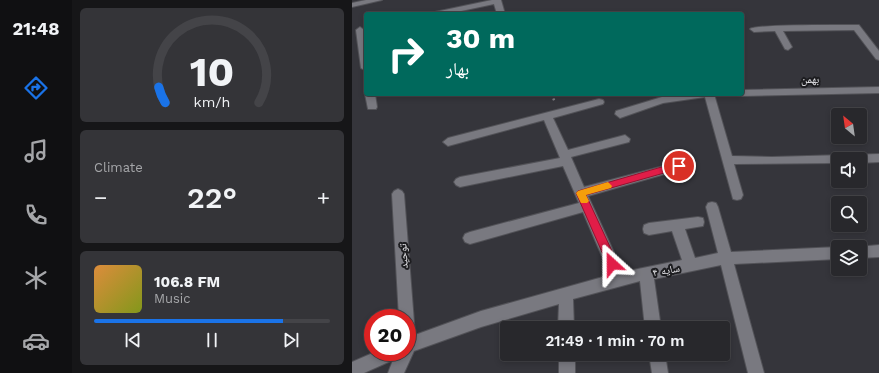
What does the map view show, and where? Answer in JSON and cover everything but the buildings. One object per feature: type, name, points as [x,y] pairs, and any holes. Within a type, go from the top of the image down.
[{"type":"street","points":[[352,5],[378,0]]},
{"type":"street","points":[[445,12],[498,1],[501,12]]},
{"type":"street","points":[[754,29],[856,27],[879,57]]},
{"type":"street","points":[[777,28],[788,47]]},
{"type":"street","points":[[359,31],[364,57]]},
{"type":"street","name":"بهمن","points":[[744,93],[879,90]]},
{"type":"street","points":[[370,96],[372,107]]},
{"type":"street","points":[[620,114],[662,100],[691,96]]},
{"type":"street","points":[[710,96],[737,195]]},
{"type":"street","points":[[448,142],[599,102]]},
{"type":"street","points":[[548,116],[619,279]]},
{"type":"street","points":[[460,182],[565,158],[625,139]]},
{"type":"street","points":[[867,158],[879,158]]},
{"type":"street","points":[[728,160],[772,161],[831,159]]},
{"type":"street","points":[[581,193],[679,166]]},
{"type":"street","name":"توحید","points":[[398,194],[406,309]]},
{"type":"street","points":[[470,238],[586,206]]},
{"type":"street","points":[[712,207],[756,373]]},
{"type":"street","points":[[649,229],[698,222]]},
{"type":"street","points":[[677,225],[690,265]]},
{"type":"street","points":[[867,252],[879,251]]},
{"type":"street","name":"سایه ۴","points":[[416,344],[481,319],[619,279],[726,258],[831,253]]},
{"type":"street","points":[[646,274],[652,321]]},
{"type":"street","points":[[566,294],[566,321]]},
{"type":"street","points":[[352,370],[372,361]]},
{"type":"street","points":[[396,373],[401,361]]},
{"type":"street","points":[[567,361],[567,373]]},
{"type":"street","points":[[658,361],[660,373]]},
{"type":"slow traffic","points":[[584,201],[581,193],[608,186]]},
{"type":"route","points":[[612,264],[581,193],[679,166]]}]
